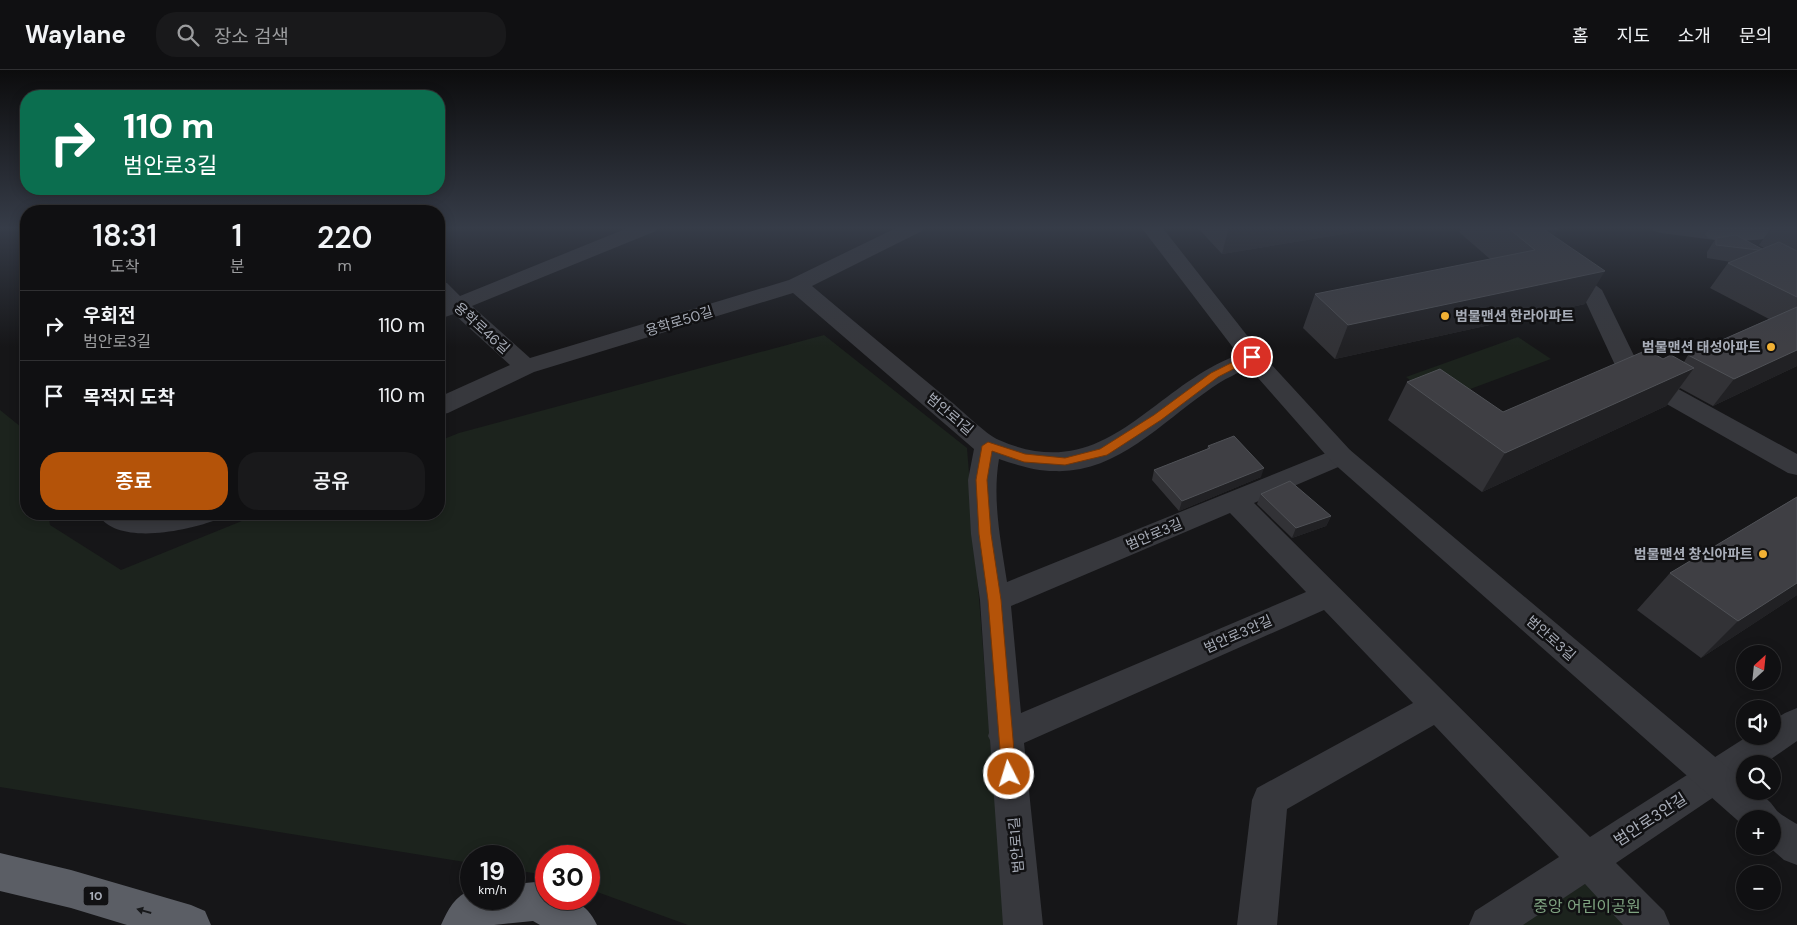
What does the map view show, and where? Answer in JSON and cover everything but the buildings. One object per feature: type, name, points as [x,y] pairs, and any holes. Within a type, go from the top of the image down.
[{"type":"highway","name":"10","points":[[0,872],[72,889],[191,925]]},
{"type":"highway","points":[[461,925],[474,908],[536,901],[577,925]]},
{"type":"street","points":[[448,308],[550,267]]},
{"type":"street","name":"용학로50길","points":[[445,404],[526,367],[797,285],[834,267]]},
{"type":"street","name":"범안로3길","points":[[1182,267],[1252,357],[1341,456],[1752,810]]},
{"type":"street","points":[[1560,267],[1594,295],[1630,373],[1797,466]]},
{"type":"street","name":"범안로1길","points":[[797,285],[988,446],[982,480],[985,534],[995,600],[1005,736],[1023,925]]},
{"type":"street","name":"용학로46길","points":[[448,308],[526,367]]},
{"type":"street","points":[[988,446],[1024,458],[1065,462],[1103,452],[1157,418],[1214,375],[1252,357]]},
{"type":"street","name":"범안로3길","points":[[995,600],[1341,456]]},
{"type":"street","points":[[1234,500],[1438,706],[1650,925]]},
{"type":"street","points":[[126,520],[152,523],[172,520]]},
{"type":"street","name":"범안로3안길","points":[[1005,736],[1328,595]]},
{"type":"street","points":[[1257,925],[1270,800],[1438,706]]},
{"type":"street","name":"범안로3안길","points":[[1489,925],[1797,723]]},
{"type":"street","points":[[1781,834],[1797,847]]},
{"type":"green space","points":[[824,335],[967,448],[1005,925],[688,925],[600,893],[600,845],[535,845],[535,873],[525,872],[525,845],[460,845],[460,861],[0,787],[0,410],[20,426],[20,520],[49,520],[50,525],[121,570],[244,520],[445,520],[445,439],[459,433]]},
{"type":"green space","points":[[1518,337],[1551,359],[1438,401],[1406,377]]},
{"type":"green space","name":"중앙 어린이공원","points":[[1585,884],[1633,925],[1520,925]]},
{"type":"place","name":"범물맨션 한라아파트","points":[[1445,316]]},
{"type":"place","name":"범물맨션 태성아파트","points":[[1771,347]]},
{"type":"place","name":"범물맨션 창신아파트","points":[[1763,554]]},
{"type":"route","points":[[1009,774],[995,600],[985,534],[982,480],[988,446],[1024,458],[1065,462],[1103,452],[1157,418],[1214,375],[1252,357]]}]
